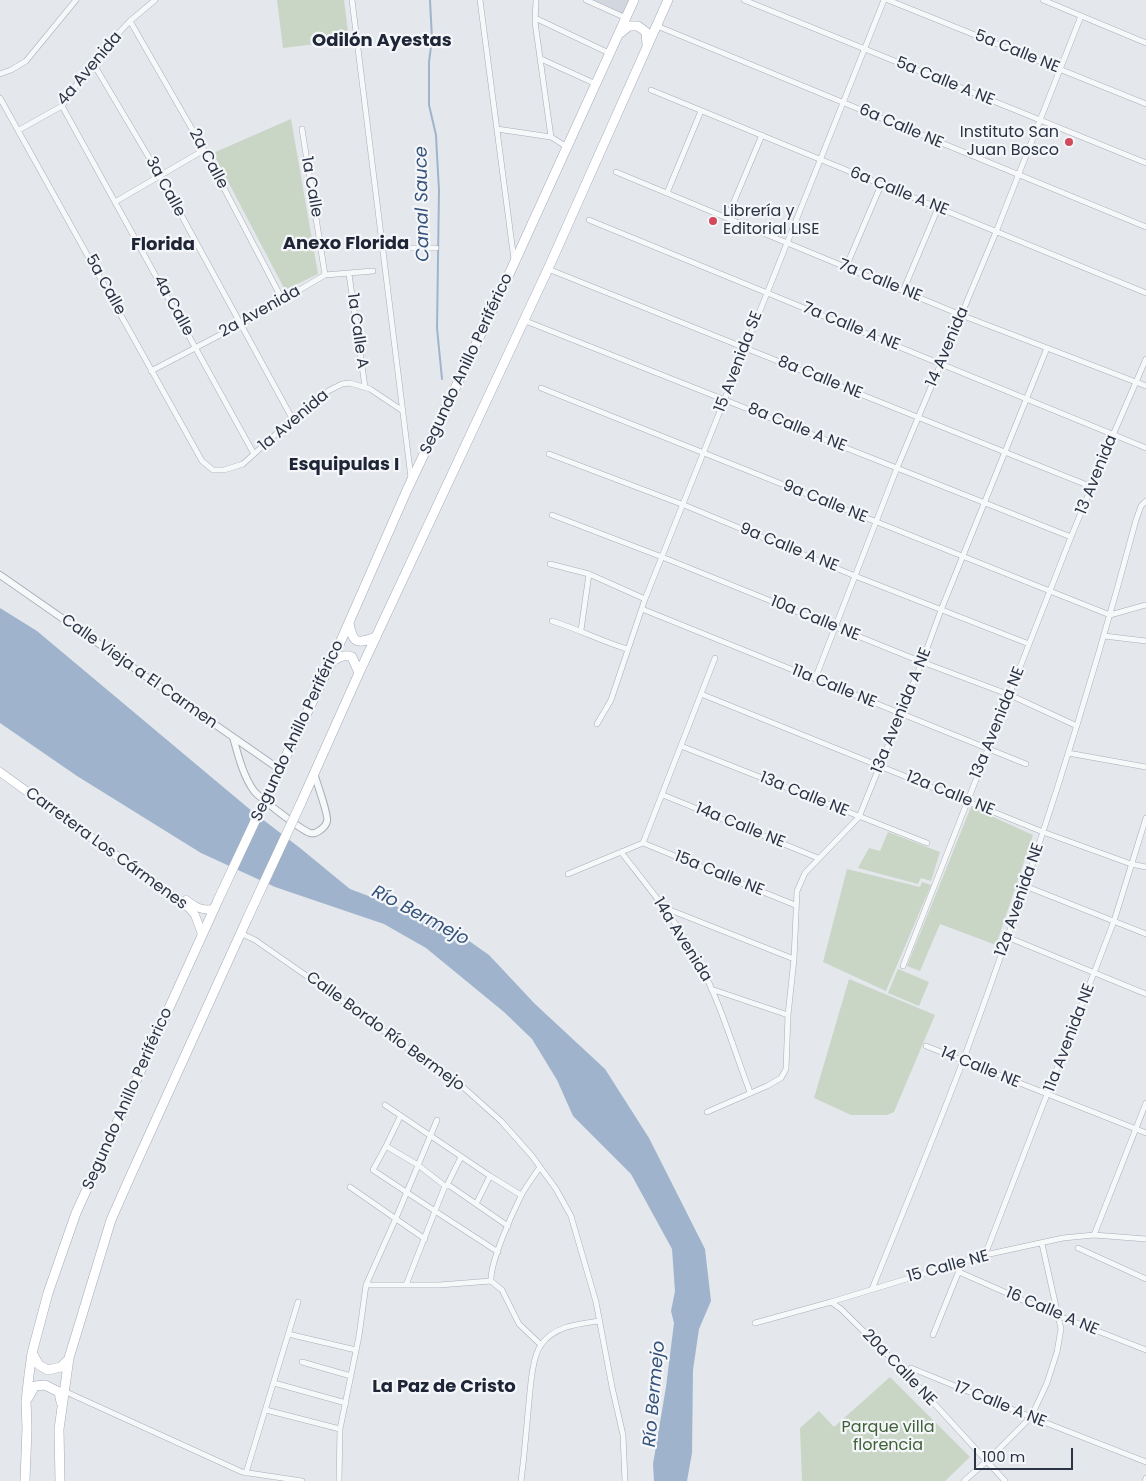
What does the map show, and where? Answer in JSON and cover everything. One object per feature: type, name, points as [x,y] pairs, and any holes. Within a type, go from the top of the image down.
[{"type":"main road","name":"Segundo Anillo Periférico","points":[[25,1481],[26,1401],[32,1352],[48,1293],[76,1213],[202,934],[332,661],[411,481],[634,0]]},
{"type":"main road","name":"Segundo Anillo Periférico","points":[[60,1481],[59,1429],[69,1358],[112,1220],[130,1176],[359,673],[548,268],[668,0]]},
{"type":"main road","points":[[616,38],[623,30],[635,25],[641,28],[647,36],[645,52]]},
{"type":"main road","points":[[348,623],[354,640],[359,642],[376,637]]},
{"type":"main road","points":[[332,661],[347,655],[352,657],[359,673]]},
{"type":"main road","name":"Carretera Los Cármenes","points":[[0,767],[192,904],[206,910],[214,909]]},
{"type":"main road","name":"Carretera Los Cármenes","points":[[0,772],[189,908],[195,915],[202,934]]},
{"type":"main road","points":[[32,1352],[39,1365],[48,1370],[56,1370],[69,1358]]},
{"type":"main road","points":[[26,1401],[35,1386],[45,1385],[59,1392],[62,1407]]},
{"type":"street","points":[[0,74],[26,61],[76,0]]},
{"type":"street","name":"4a Avenida","points":[[19,130],[62,106],[94,60],[130,21],[154,0]]},
{"type":"street","points":[[352,0],[411,481]]},
{"type":"street","points":[[480,0],[514,262]]},
{"type":"street","points":[[536,0],[535,18],[551,137]]},
{"type":"street","points":[[586,0],[626,18]]},
{"type":"street","name":"5a Calle A NE","points":[[744,0],[1146,163]]},
{"type":"street","name":"15 Avenida SE","points":[[597,724],[610,700],[645,599],[684,505],[786,242],[864,49],[886,0]]},
{"type":"street","name":"5a Calle NE","points":[[886,0],[1146,104]]},
{"type":"street","points":[[1043,0],[1146,43]]},
{"type":"street","name":"14 Avenida","points":[[815,679],[897,468],[996,232],[1081,16]]},
{"type":"street","points":[[535,18],[610,53]]},
{"type":"street","name":"2a Calle","points":[[130,21],[204,150],[282,300]]},
{"type":"street","name":"6a Calle NE","points":[[657,26],[1017,176],[1146,227]]},
{"type":"street","points":[[541,59],[596,84]]},
{"type":"street","name":"3a Calle","points":[[94,60],[96,68],[160,176],[293,420]]},
{"type":"street","name":"6a Calle A NE","points":[[651,90],[1146,293]]},
{"type":"street","name":"5a Calle","points":[[0,98],[202,461],[212,470]]},
{"type":"street","name":"4a Calle","points":[[62,106],[254,454]]},
{"type":"street","points":[[666,193],[702,111]]},
{"type":"street","name":"1a Calle","points":[[302,129],[324,275]]},
{"type":"street","points":[[497,129],[551,137],[567,147]]},
{"type":"street","points":[[727,218],[762,136]]},
{"type":"street","points":[[115,202],[204,150]]},
{"type":"street","name":"7a Calle NE","points":[[616,172],[961,315],[1146,386]]},
{"type":"street","points":[[846,267],[881,185]]},
{"type":"street","points":[[903,291],[938,208]]},
{"type":"street","name":"7a Calle A NE","points":[[590,220],[1146,448]]},
{"type":"street","points":[[382,248],[436,248]]},
{"type":"street","name":"8a Calle NE","points":[[548,268],[1092,487]]},
{"type":"street","name":"2a Avenida","points":[[151,371],[241,324],[324,275],[373,271]]},
{"type":"street","name":"1a Calle A","points":[[349,274],[365,387]]},
{"type":"street","name":"8a Calle A NE","points":[[523,320],[1071,537]]},
{"type":"street","name":"13a Avenida A NE","points":[[750,1092],[767,1086],[781,1078],[786,1069],[797,891],[805,873],[859,817],[1047,348]]},
{"type":"street","name":"13 Avenida","points":[[1050,592],[1112,435],[1146,358]]},
{"type":"street","name":"1a Avenida","points":[[212,470],[224,470],[244,464],[293,420],[336,386],[350,383],[365,387],[403,411]]},
{"type":"street","name":"9a Calle NE","points":[[541,388],[1110,615]]},
{"type":"street","name":"9a Calle A NE","points":[[549,454],[684,505],[855,576],[1029,644]]},
{"type":"street","name":"12a Avenida NE","points":[[872,1288],[963,1061],[1025,886],[1077,726],[1136,520],[1145,502]]},
{"type":"street","name":"10a Calle NE","points":[[552,515],[662,556],[922,662],[1010,695],[1077,726]]},
{"type":"street","points":[[550,564],[589,574],[645,599]]},
{"type":"street","points":[[581,630],[589,574]]},
{"type":"street","name":"Calle Vieja a El Carmen","points":[[0,575],[279,769]]},
{"type":"street","name":"13a Avenida NE","points":[[903,966],[1050,592]]},
{"type":"street","points":[[1110,615],[1146,605]]},
{"type":"street","name":"11a Calle NE","points":[[642,609],[1026,764]]},
{"type":"street","points":[[552,621],[581,630],[604,642],[627,649]]},
{"type":"street","points":[[1104,636],[1146,641]]},
{"type":"street","points":[[568,874],[643,843],[715,658]]},
{"type":"street","name":"12a Calle NE","points":[[701,694],[1043,832],[1131,864],[1146,866]]},
{"type":"street","points":[[233,737],[246,778],[253,789],[259,796],[296,825],[310,833],[323,828],[328,816],[314,773]]},
{"type":"street","name":"13a Calle NE","points":[[681,746],[927,843]]},
{"type":"street","points":[[1068,753],[1146,767]]},
{"type":"street","name":"14a Calle NE","points":[[663,795],[818,858]]},
{"type":"street","name":"11a Avenida NE","points":[[985,1255],[1095,973],[1114,921],[1146,818]]},
{"type":"street","name":"15a Calle NE","points":[[643,843],[795,905]]},
{"type":"street","name":"14a Avenida","points":[[621,852],[665,908],[700,963],[750,1092]]},
{"type":"street","points":[[1025,886],[1146,934]]},
{"type":"street","points":[[665,908],[794,959]]},
{"type":"street","name":"Calle Bordo Río Bermejo","points":[[240,933],[254,940],[348,1004],[428,1063],[454,1079],[501,1121],[556,1189],[571,1216],[596,1302],[623,1435],[625,1481]]},
{"type":"street","points":[[1006,937],[1146,994]]},
{"type":"street","points":[[711,988],[788,1015]]},
{"type":"street","name":"14 Calle NE","points":[[926,1046],[1146,1133]]},
{"type":"street","points":[[707,1112],[750,1092]]},
{"type":"street","points":[[1094,1234],[1146,1103]]},
{"type":"street","points":[[385,1105],[400,1117],[521,1195]]},
{"type":"street","points":[[400,1117],[373,1170],[498,1252]]},
{"type":"street","points":[[339,1481],[340,1429],[356,1350],[366,1285],[437,1120]]},
{"type":"street","points":[[386,1146],[418,1165],[508,1226]]},
{"type":"street","points":[[406,1285],[446,1185],[461,1156]]},
{"type":"street","points":[[490,1280],[490,1274],[498,1252],[521,1195],[540,1167]]},
{"type":"street","points":[[476,1204],[490,1176]]},
{"type":"street","points":[[350,1187],[425,1239]]},
{"type":"street","name":"15 Calle NE","points":[[755,1323],[963,1261],[1063,1238],[1094,1234],[1146,1239]]},
{"type":"street","points":[[964,1481],[987,1461],[1030,1417],[1048,1382],[1057,1352],[1061,1329],[1042,1244]]},
{"type":"street","points":[[1078,1248],[1146,1279]]},
{"type":"street","points":[[933,1335],[963,1261]]},
{"type":"street","name":"16 Calle A NE","points":[[959,1272],[1059,1316],[1146,1350]]},
{"type":"street","points":[[366,1285],[439,1285],[490,1280],[502,1290],[520,1324],[541,1345]]},
{"type":"street","points":[[246,1473],[298,1302]]},
{"type":"street","name":"20a Calle NE","points":[[830,1302],[841,1309],[908,1375],[1005,1481]]},
{"type":"street","points":[[521,1481],[532,1379],[537,1354],[541,1345],[557,1330],[599,1321]]},
{"type":"street","points":[[288,1334],[356,1350]]},
{"type":"street","points":[[302,1362],[351,1376]]},
{"type":"street","name":"17 Calle A NE","points":[[911,1368],[1146,1462]]},
{"type":"street","points":[[274,1383],[346,1403]]},
{"type":"street","points":[[64,1391],[246,1473],[302,1481]]},
{"type":"street","points":[[266,1410],[340,1429]]},
{"type":"shaded area","points":[[591,0],[630,0],[623,15]]},
{"type":"green space","points":[[277,0],[344,0],[349,40],[283,48]]},
{"type":"green space","points":[[291,119],[318,274],[285,290],[213,153]]},
{"type":"green space","points":[[971,807],[1033,835],[996,945],[940,924],[920,971],[907,966]]},
{"type":"green space","points":[[888,832],[940,852],[931,881],[921,878],[918,884],[858,868],[869,848],[880,851]]},
{"type":"green space","points":[[847,869],[920,887],[922,882],[931,885],[886,991],[823,962]]},
{"type":"green space","points":[[898,969],[929,982],[919,1006],[888,993]]},
{"type":"green space","points":[[849,979],[935,1015],[894,1112],[887,1115],[851,1115],[814,1098]]},
{"type":"green space","name":"Parque villa florencia","points":[[890,1377],[970,1457],[945,1481],[802,1481],[800,1428],[819,1411],[834,1427]]},
{"type":"water","name":"Río Bermejo","points":[[0,608],[37,631],[253,812],[350,889],[448,926],[489,955],[535,1004],[605,1069],[649,1138],[705,1249],[711,1301],[699,1329],[693,1370],[692,1453],[687,1481],[654,1481],[653,1464],[666,1387],[674,1323],[671,1311],[675,1291],[672,1249],[631,1174],[573,1116],[557,1080],[532,1039],[504,1012],[426,948],[384,924],[275,887],[201,853],[77,776],[0,723]]},
{"type":"waterway","name":"Canal Sauce","points":[[430,0],[432,39],[429,62],[429,105],[436,135],[439,190],[437,328],[442,379]]},
{"type":"place","name":"Instituto San Juan Bosco","points":[[1069,142]]},
{"type":"place","name":"Librería y Editorial LISE","points":[[713,221]]},
{"type":"district","name":"Odilón Ayestas","points":[[382,41]]},
{"type":"district","name":"Anexo Florida","points":[[346,244]]},
{"type":"district","name":"Florida","points":[[163,245]]},
{"type":"district","name":"Esquipulas I","points":[[344,465]]},
{"type":"district","name":"La Paz de Cristo","points":[[444,1387]]}]
